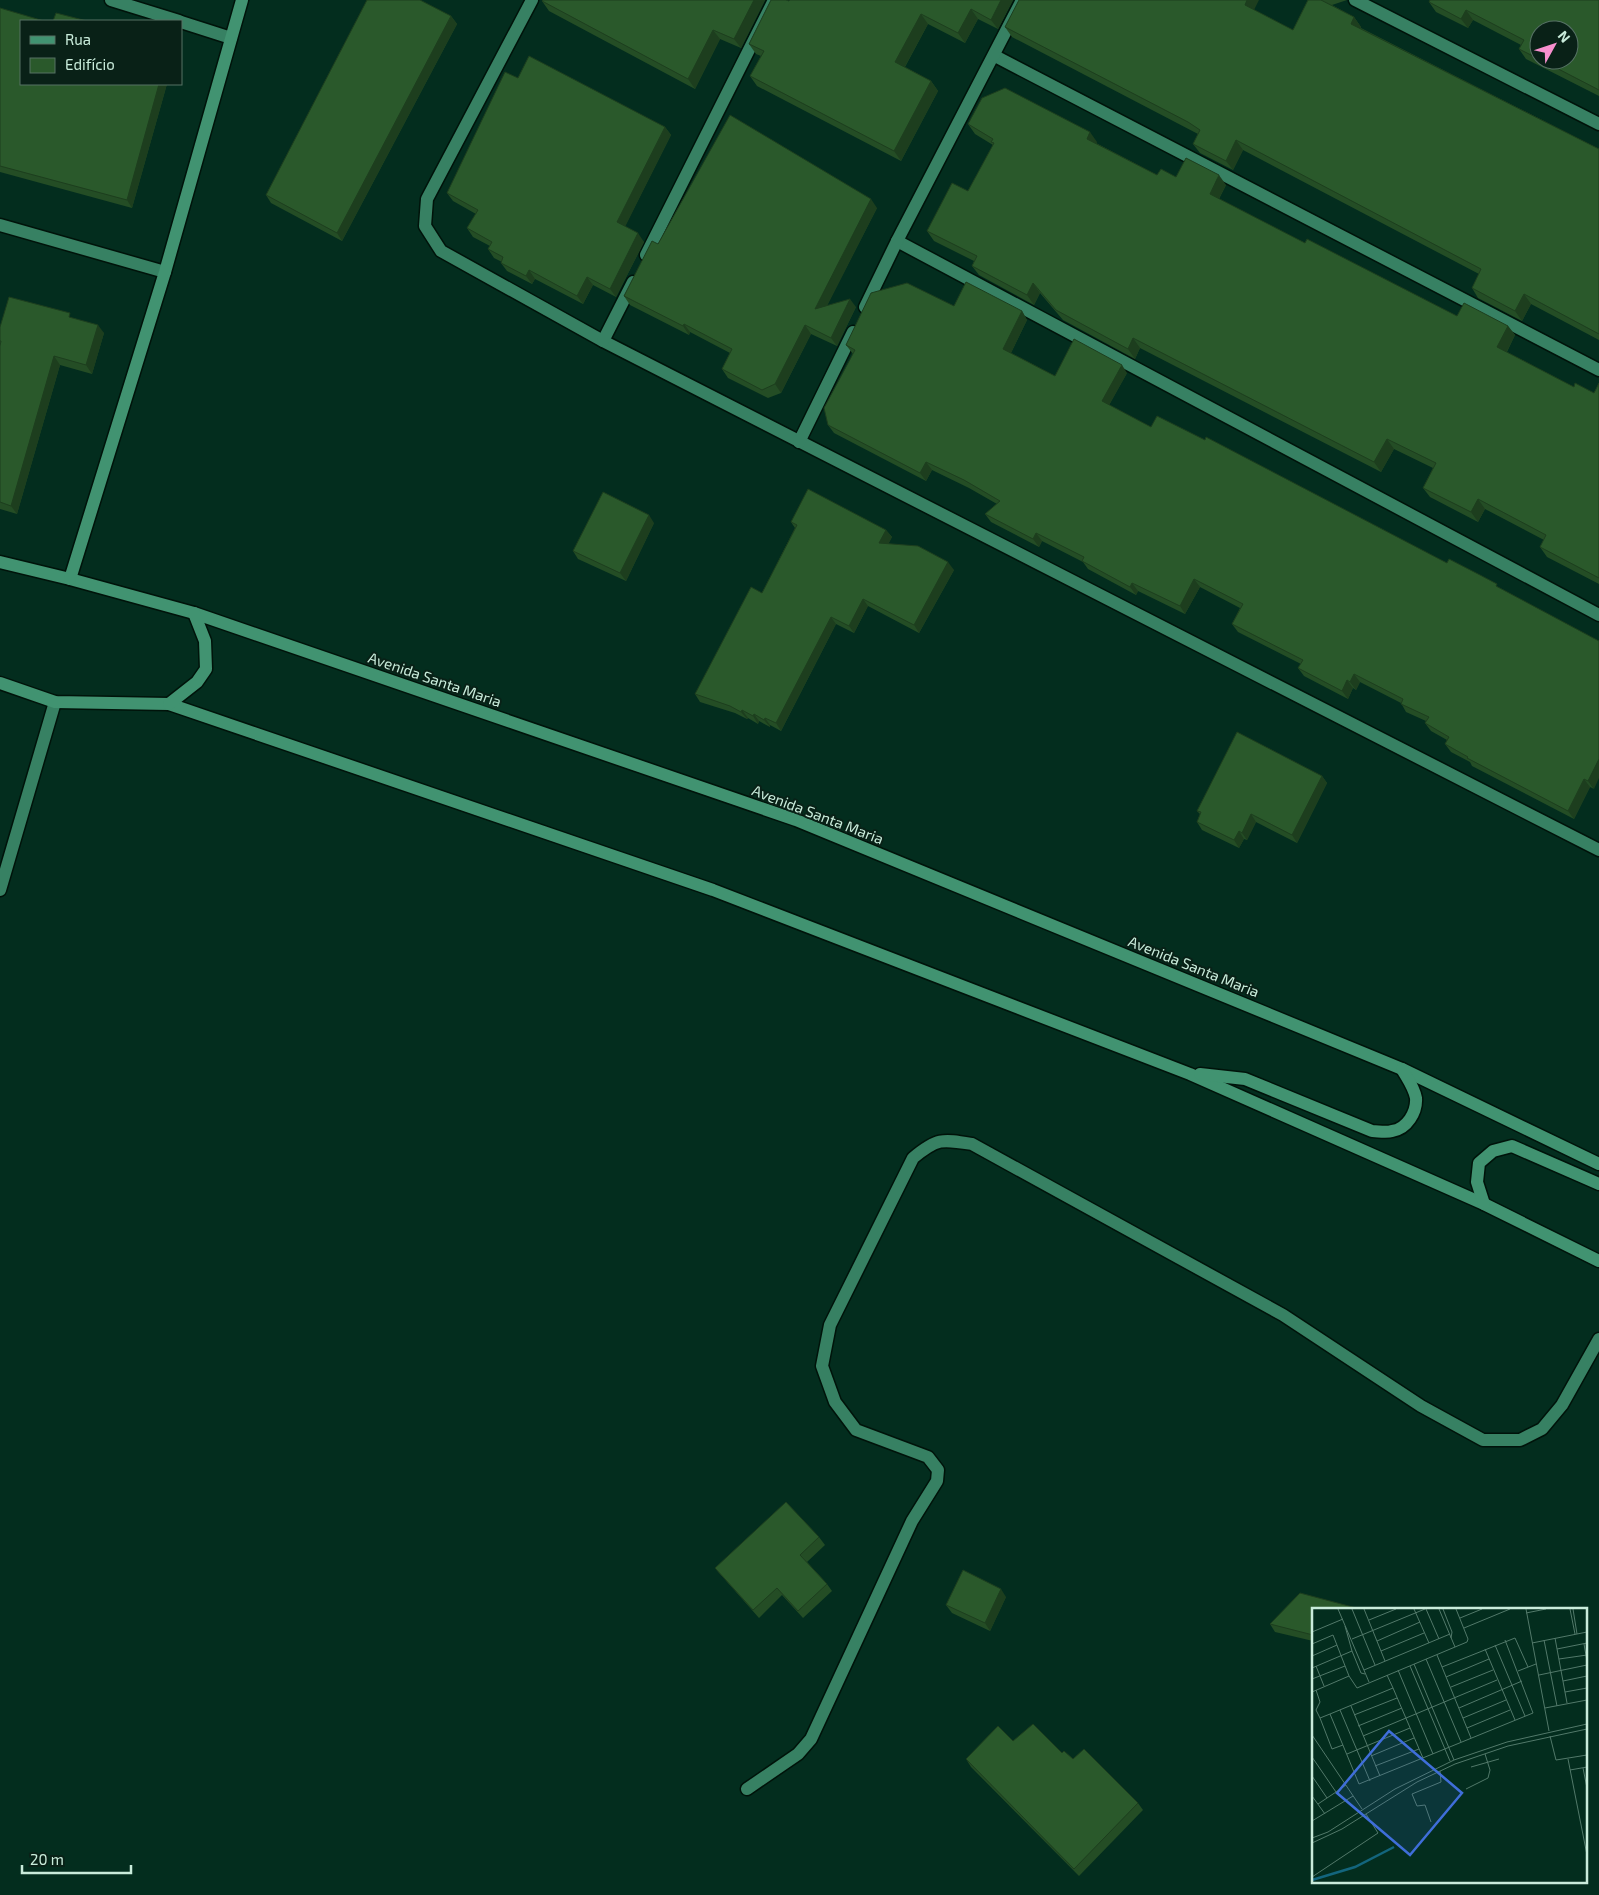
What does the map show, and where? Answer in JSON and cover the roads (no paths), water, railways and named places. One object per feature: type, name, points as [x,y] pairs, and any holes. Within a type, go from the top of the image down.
[{"type":"main road","points":[[70,579],[165,272],[242,0]]},
{"type":"main road","name":"Avenida Santa Maria","points":[[0,562],[194,613],[796,820],[1402,1069],[1599,1164]]},
{"type":"main road","points":[[170,704],[196,682],[206,669],[206,641],[194,613]]},
{"type":"main road","points":[[0,683],[55,702],[170,704],[713,890],[1190,1074],[1484,1204],[1599,1261]]},
{"type":"main road","points":[[1190,1074],[1245,1079],[1372,1131],[1393,1131],[1408,1123],[1414,1112],[1416,1098],[1411,1083],[1402,1069]]},
{"type":"main road","points":[[1484,1204],[1477,1182],[1480,1163],[1493,1151],[1512,1146],[1599,1184]]},
{"type":"street","points":[[111,0],[174,20]]},
{"type":"street","points":[[532,0],[427,199],[425,226],[441,251],[603,341],[1599,850]]},
{"type":"street","points":[[603,341],[774,0]]},
{"type":"street","points":[[799,442],[897,241],[995,56],[1022,0]]},
{"type":"street","points":[[1356,0],[1599,124]]},
{"type":"street","points":[[182,23],[231,38]]},
{"type":"street","points":[[995,56],[1599,370]]},
{"type":"street","points":[[0,225],[165,272]]},
{"type":"street","points":[[897,241],[1599,615]]},
{"type":"street","points":[[0,890],[55,702]]},
{"type":"street","points":[[747,1789],[798,1754],[811,1739],[912,1521],[937,1481],[938,1470],[928,1457],[856,1430],[835,1402],[822,1366],[830,1325],[913,1158],[930,1144],[948,1140],[972,1144],[1283,1315],[1421,1406],[1483,1440],[1520,1440],[1542,1429],[1562,1405],[1599,1339]]}]
